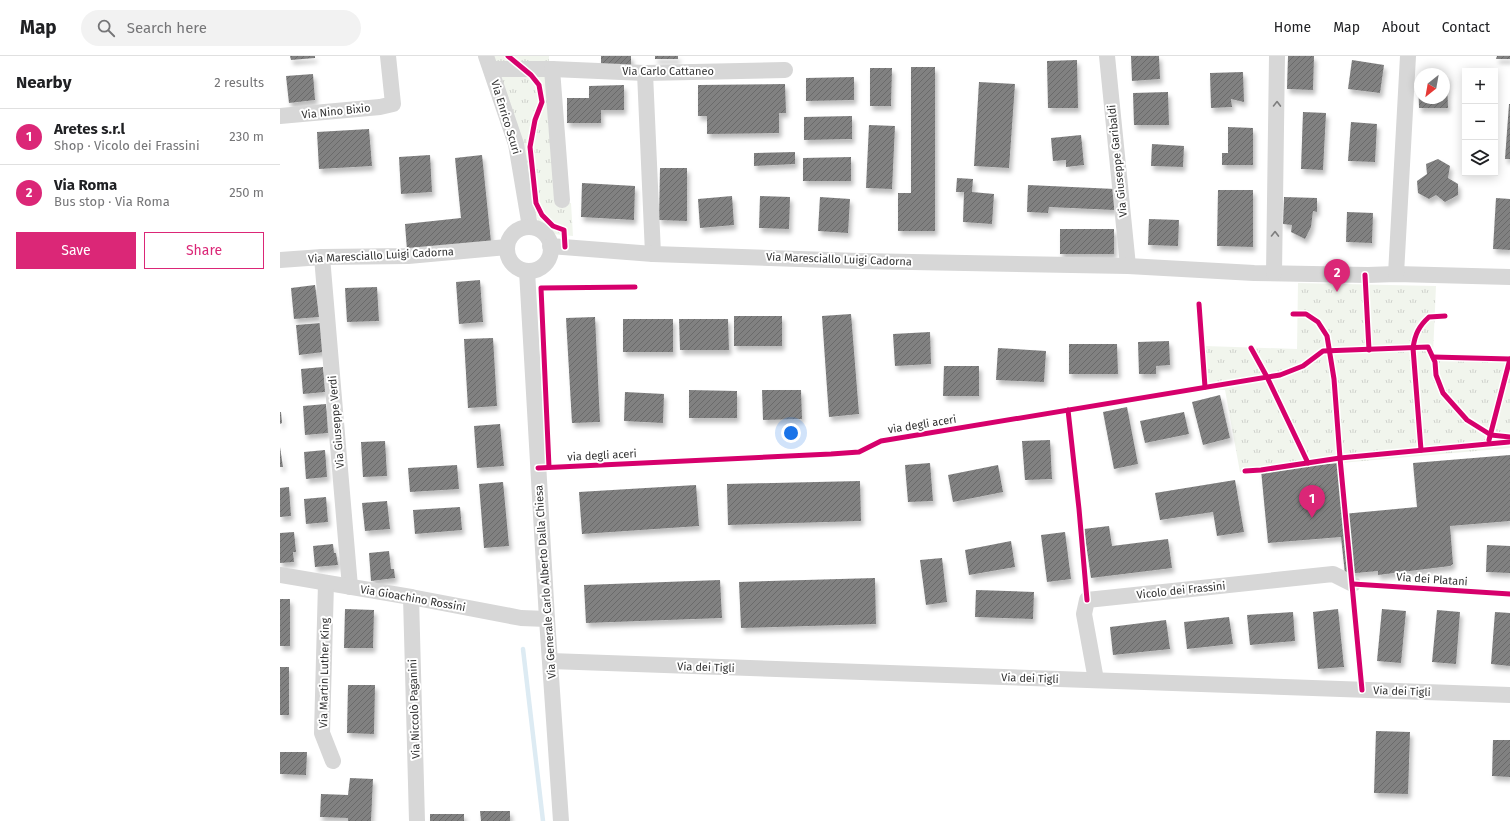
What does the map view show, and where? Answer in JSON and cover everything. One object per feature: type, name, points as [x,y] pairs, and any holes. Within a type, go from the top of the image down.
[{"type":"street","name":"Via Nino Bixio","points":[[280,116],[380,107],[393,104],[388,56]]},
{"type":"street","name":"Via Giuseppe Garibaldi","points":[[1107,56],[1128,266]]},
{"type":"street","points":[[1274,273],[1277,56]]},
{"type":"street","points":[[1396,274],[1408,56]]},
{"type":"street","name":"Via Carlo Cattaneo","points":[[489,62],[552,69],[645,73],[785,70]]},
{"type":"street","name":"Via Enrico Scuri","points":[[489,62],[516,144],[530,227]]},
{"type":"street","points":[[552,69],[562,200]]},
{"type":"street","points":[[645,73],[654,254]]},
{"type":"street","points":[[530,227],[542,232],[548,239],[550,246],[549,257],[543,266],[535,270],[527,271],[521,269],[510,261],[507,254],[507,246],[510,237],[517,230],[530,227]]},
{"type":"street","name":"Via Maresciallo Luigi Cadorna","points":[[280,260],[322,257],[408,256],[507,246]]},
{"type":"street","name":"Via Maresciallo Luigi Cadorna","points":[[550,246],[654,254],[859,261],[1128,266],[1274,273],[1510,277]]},
{"type":"street","name":"Via Giuseppe Verdi","points":[[322,257],[350,587]]},
{"type":"street","name":"Via Generale Carlo Alberto Dalla Chiesa","points":[[527,271],[547,620],[561,821]]},
{"type":"street","name":"Vicolo dei Frassini","points":[[1096,680],[1084,614],[1087,600],[1333,574],[1353,584]]},
{"type":"street","name":"Via Gioachino Rossini","points":[[280,575],[411,597],[521,618],[547,620]]},
{"type":"street","name":"Via Martin Luther King","points":[[326,583],[322,733],[333,761]]},
{"type":"street","name":"Via Niccolò Paganini","points":[[411,597],[417,821]]},
{"type":"street","name":"Via dei Tigli","points":[[550,661],[1510,695]]},
{"type":"green space","points":[[492,56],[549,56],[549,61],[544,61],[556,203],[571,203],[573,236],[553,234],[539,223],[532,206]]},
{"type":"green space","points":[[1298,283],[1436,286],[1433,354],[1510,356],[1510,448],[1240,472],[1225,390],[1208,389],[1205,346],[1297,349]]},
{"type":"building","points":[[290,56],[315,56],[315,58],[291,60]]},
{"type":"building","points":[[601,56],[631,56],[631,67],[601,68]]},
{"type":"building","points":[[655,56],[678,56],[678,59],[655,59]]},
{"type":"building","points":[[1131,56],[1159,56],[1160,79],[1132,81]]},
{"type":"building","points":[[1288,56],[1314,56],[1313,90],[1287,89]]},
{"type":"building","points":[[1497,56],[1510,56],[1510,59],[1496,59]]},
{"type":"building","points":[[1077,60],[1078,108],[1048,108],[1047,61]]},
{"type":"building","points":[[1352,60],[1384,65],[1380,93],[1348,89]]},
{"type":"building","points":[[911,67],[935,67],[935,231],[898,231],[898,193],[911,193]]},
{"type":"building","points":[[870,68],[892,68],[891,106],[870,106]]},
{"type":"building","points":[[1243,72],[1244,102],[1231,99],[1232,107],[1211,108],[1210,73]]},
{"type":"building","points":[[313,74],[315,100],[289,103],[286,76]]},
{"type":"building","points":[[854,77],[854,100],[806,101],[806,78]]},
{"type":"building","points":[[979,82],[1015,84],[1009,168],[974,166]]},
{"type":"building","points":[[785,84],[786,113],[779,113],[779,133],[707,134],[707,116],[698,116],[698,85]]},
{"type":"building","points":[[624,85],[624,110],[601,110],[601,123],[567,123],[567,98],[589,98],[589,86]]},
{"type":"building","points":[[1168,92],[1169,125],[1134,125],[1133,93]]},
{"type":"building","points":[[1419,104],[1448,104],[1448,108],[1419,108]]},
{"type":"building","points":[[1509,104],[1510,159],[1505,159]]},
{"type":"building","points":[[1303,112],[1326,113],[1323,170],[1301,169]]},
{"type":"building","points":[[852,116],[852,139],[804,140],[804,117]]},
{"type":"building","points":[[1351,122],[1377,124],[1375,162],[1348,161]]},
{"type":"building","points":[[869,125],[895,126],[892,189],[866,188]]},
{"type":"building","points":[[1228,127],[1253,128],[1253,165],[1222,165],[1222,153],[1228,153]]},
{"type":"building","points":[[369,129],[372,166],[319,169],[317,132]]},
{"type":"building","points":[[1081,135],[1084,165],[1066,167],[1066,160],[1053,161],[1051,138]]},
{"type":"building","points":[[1152,144],[1184,146],[1183,167],[1151,166]]},
{"type":"building","points":[[795,152],[795,164],[754,166],[754,153]]},
{"type":"building","points":[[430,155],[432,192],[401,194],[399,157]]},
{"type":"building","points":[[482,155],[491,242],[407,250],[405,224],[461,218],[455,158]]},
{"type":"building","points":[[851,157],[851,181],[803,181],[803,158]]},
{"type":"building","points":[[1438,159],[1450,166],[1448,178],[1458,184],[1458,195],[1445,202],[1436,195],[1429,199],[1418,193],[1417,181],[1427,174],[1426,164]]},
{"type":"building","points":[[660,168],[687,168],[687,221],[659,220]]},
{"type":"building","points":[[957,178],[973,179],[972,192],[994,194],[992,224],[963,222],[964,192],[956,192]]},
{"type":"building","points":[[582,183],[635,186],[634,220],[581,217]]},
{"type":"building","points":[[1028,185],[1115,189],[1114,210],[1049,207],[1048,213],[1027,212]]},
{"type":"building","points":[[1218,190],[1253,190],[1253,247],[1217,246]]},
{"type":"building","points":[[732,196],[734,225],[700,228],[698,199]]},
{"type":"building","points":[[760,196],[790,197],[789,229],[759,228]]},
{"type":"building","points":[[820,197],[850,199],[848,233],[818,231]]},
{"type":"building","points":[[1284,197],[1317,198],[1317,212],[1313,211],[1311,227],[1305,239],[1291,232],[1292,225],[1283,224]]},
{"type":"building","points":[[1496,198],[1510,199],[1510,250],[1493,249]]},
{"type":"building","points":[[1347,212],[1373,213],[1372,243],[1346,242]]},
{"type":"building","points":[[1149,219],[1179,220],[1178,246],[1148,245]]},
{"type":"building","points":[[1060,229],[1114,229],[1114,254],[1060,254]]},
{"type":"building","points":[[480,280],[483,322],[459,324],[456,282]]},
{"type":"building","points":[[315,285],[319,317],[294,319],[291,288]]},
{"type":"building","points":[[377,287],[379,321],[347,322],[345,288]]},
{"type":"building","points":[[851,314],[859,414],[829,417],[822,316]]},
{"type":"building","points":[[734,316],[782,316],[782,346],[734,346]]},
{"type":"building","points":[[595,317],[600,422],[572,423],[566,318]]},
{"type":"building","points":[[623,319],[673,319],[673,352],[623,352]]},
{"type":"building","points":[[679,319],[728,319],[729,350],[680,350]]},
{"type":"building","points":[[321,323],[324,352],[299,355],[296,325]]},
{"type":"building","points":[[930,332],[931,364],[895,366],[893,334]]},
{"type":"building","points":[[493,338],[497,406],[468,408],[464,339]]},
{"type":"building","points":[[1169,341],[1170,365],[1156,366],[1156,374],[1139,374],[1138,342]]},
{"type":"building","points":[[1069,344],[1117,344],[1118,374],[1069,374]]},
{"type":"building","points":[[998,348],[1046,351],[1044,382],[996,380]]},
{"type":"building","points":[[944,366],[979,366],[979,396],[943,396]]},
{"type":"building","points":[[323,367],[325,392],[303,394],[301,369]]},
{"type":"building","points":[[689,390],[737,391],[737,418],[689,418]]},
{"type":"building","points":[[762,390],[801,390],[802,419],[763,420]]},
{"type":"building","points":[[625,392],[664,394],[663,423],[624,421]]},
{"type":"building","points":[[1220,395],[1230,438],[1203,445],[1192,402]]},
{"type":"building","points":[[326,404],[328,433],[305,435],[303,406]]},
{"type":"building","points":[[1127,407],[1138,464],[1114,469],[1103,412]]},
{"type":"building","points":[[280,412],[282,423],[280,424]]},
{"type":"building","points":[[1184,412],[1189,434],[1145,443],[1140,421]]},
{"type":"building","points":[[500,424],[504,466],[477,468],[474,426]]},
{"type":"building","points":[[1050,440],[1052,479],[1025,480],[1022,441]]},
{"type":"building","points":[[385,441],[387,476],[363,477],[361,442]]},
{"type":"building","points":[[280,447],[283,467],[280,467]]},
{"type":"building","points":[[325,450],[327,477],[306,479],[304,452]]},
{"type":"building","points":[[1510,455],[1510,521],[1450,526],[1453,564],[1450,566],[1378,575],[1378,571],[1345,574],[1341,537],[1268,543],[1261,470],[1339,463],[1343,514],[1417,507],[1413,463]]},
{"type":"building","points":[[930,463],[933,501],[908,502],[905,465]]},
{"type":"building","points":[[457,465],[459,489],[410,492],[408,468]]},
{"type":"building","points":[[998,465],[1003,492],[953,502],[948,475]]},
{"type":"building","points":[[1235,480],[1244,532],[1217,536],[1213,512],[1160,520],[1155,493]]},
{"type":"building","points":[[860,481],[861,521],[728,525],[727,484]]},
{"type":"building","points":[[503,482],[509,546],[484,548],[479,484]]},
{"type":"building","points":[[696,485],[699,526],[582,534],[579,492]]},
{"type":"building","points":[[289,487],[291,516],[280,517],[280,488]]},
{"type":"building","points":[[326,497],[328,522],[306,524],[304,499]]},
{"type":"building","points":[[387,501],[390,529],[365,531],[362,503]]},
{"type":"building","points":[[460,507],[462,530],[415,534],[413,510]]},
{"type":"building","points":[[1109,526],[1112,546],[1168,539],[1172,568],[1091,578],[1084,529]]},
{"type":"building","points":[[294,532],[296,552],[293,552],[294,562],[280,563],[280,533]]},
{"type":"building","points":[[1065,532],[1071,579],[1047,582],[1041,535]]},
{"type":"building","points":[[1011,541],[1015,567],[969,575],[965,550]]},
{"type":"building","points":[[333,544],[338,565],[315,567],[313,546]]},
{"type":"building","points":[[1487,545],[1510,546],[1510,573],[1486,572]]},
{"type":"building","points":[[389,551],[391,569],[394,569],[395,578],[371,581],[369,553]]},
{"type":"building","points":[[942,558],[947,602],[926,605],[920,560]]},
{"type":"building","points":[[875,578],[876,624],[741,628],[739,582]]},
{"type":"building","points":[[720,580],[722,618],[586,623],[584,585]]},
{"type":"building","points":[[976,590],[1034,592],[1033,619],[975,617]]},
{"type":"building","points":[[280,599],[290,599],[290,646],[280,646]]},
{"type":"building","points":[[345,609],[374,610],[373,648],[344,648]]},
{"type":"building","points":[[1338,609],[1344,667],[1318,669],[1313,612]]},
{"type":"building","points":[[1382,609],[1406,611],[1401,663],[1377,661]]},
{"type":"building","points":[[1437,610],[1460,612],[1456,664],[1432,662]]},
{"type":"building","points":[[1293,612],[1295,641],[1250,645],[1247,615]]},
{"type":"building","points":[[1495,612],[1510,613],[1510,666],[1491,664]]},
{"type":"building","points":[[1229,617],[1233,644],[1187,649],[1184,622]]},
{"type":"building","points":[[1166,620],[1170,649],[1113,655],[1110,627]]},
{"type":"building","points":[[280,667],[289,667],[289,715],[280,715]]},
{"type":"building","points":[[348,685],[375,685],[374,734],[347,733]]},
{"type":"building","points":[[1376,731],[1410,732],[1408,794],[1374,793]]},
{"type":"building","points":[[1493,740],[1510,740],[1510,777],[1492,776]]},
{"type":"building","points":[[280,752],[307,752],[306,775],[280,774]]},
{"type":"building","points":[[350,778],[373,779],[371,821],[348,821],[348,818],[320,817],[321,794],[348,795]]},
{"type":"building","points":[[480,811],[510,811],[510,821],[481,821]]},
{"type":"building","points":[[430,814],[464,814],[464,821],[430,821]]},
{"type":"waterway","points":[[523,649],[543,821]]},
{"type":"cycle path","points":[[508,56],[531,75],[539,85],[542,102],[535,120],[530,147],[536,203],[542,215],[553,226],[564,230],[565,247]]},
{"type":"cycle path","points":[[1365,275],[1369,350]]},
{"type":"cycle path","points":[[549,467],[541,288],[635,287]]},
{"type":"cycle path","points":[[1199,304],[1205,387]]},
{"type":"cycle path","points":[[1293,314],[1306,314],[1318,322],[1327,336],[1334,379],[1362,690]]},
{"type":"cycle path","points":[[1421,450],[1413,348],[1416,334],[1429,317],[1445,316]]},
{"type":"cycle path","name":"via degli aceri","points":[[538,468],[859,452],[881,441],[1280,375],[1303,366],[1323,351],[1428,347],[1435,362],[1436,375],[1443,393],[1467,420],[1491,435],[1510,437]]},
{"type":"cycle path","points":[[1251,348],[1267,377],[1308,463]]},
{"type":"cycle path","points":[[1433,357],[1510,359]]},
{"type":"cycle path","points":[[1489,440],[1510,359]]},
{"type":"cycle path","points":[[1068,410],[1087,600]]},
{"type":"cycle path","points":[[1245,471],[1340,458],[1509,442]]},
{"type":"cycle path","name":"Via dei Platani","points":[[1353,584],[1510,594]]},
{"type":"place","name":"Via Roma","points":[[1337,292]]},
{"type":"place","name":"Aretes s.r.l","points":[[1312,518]]}]
